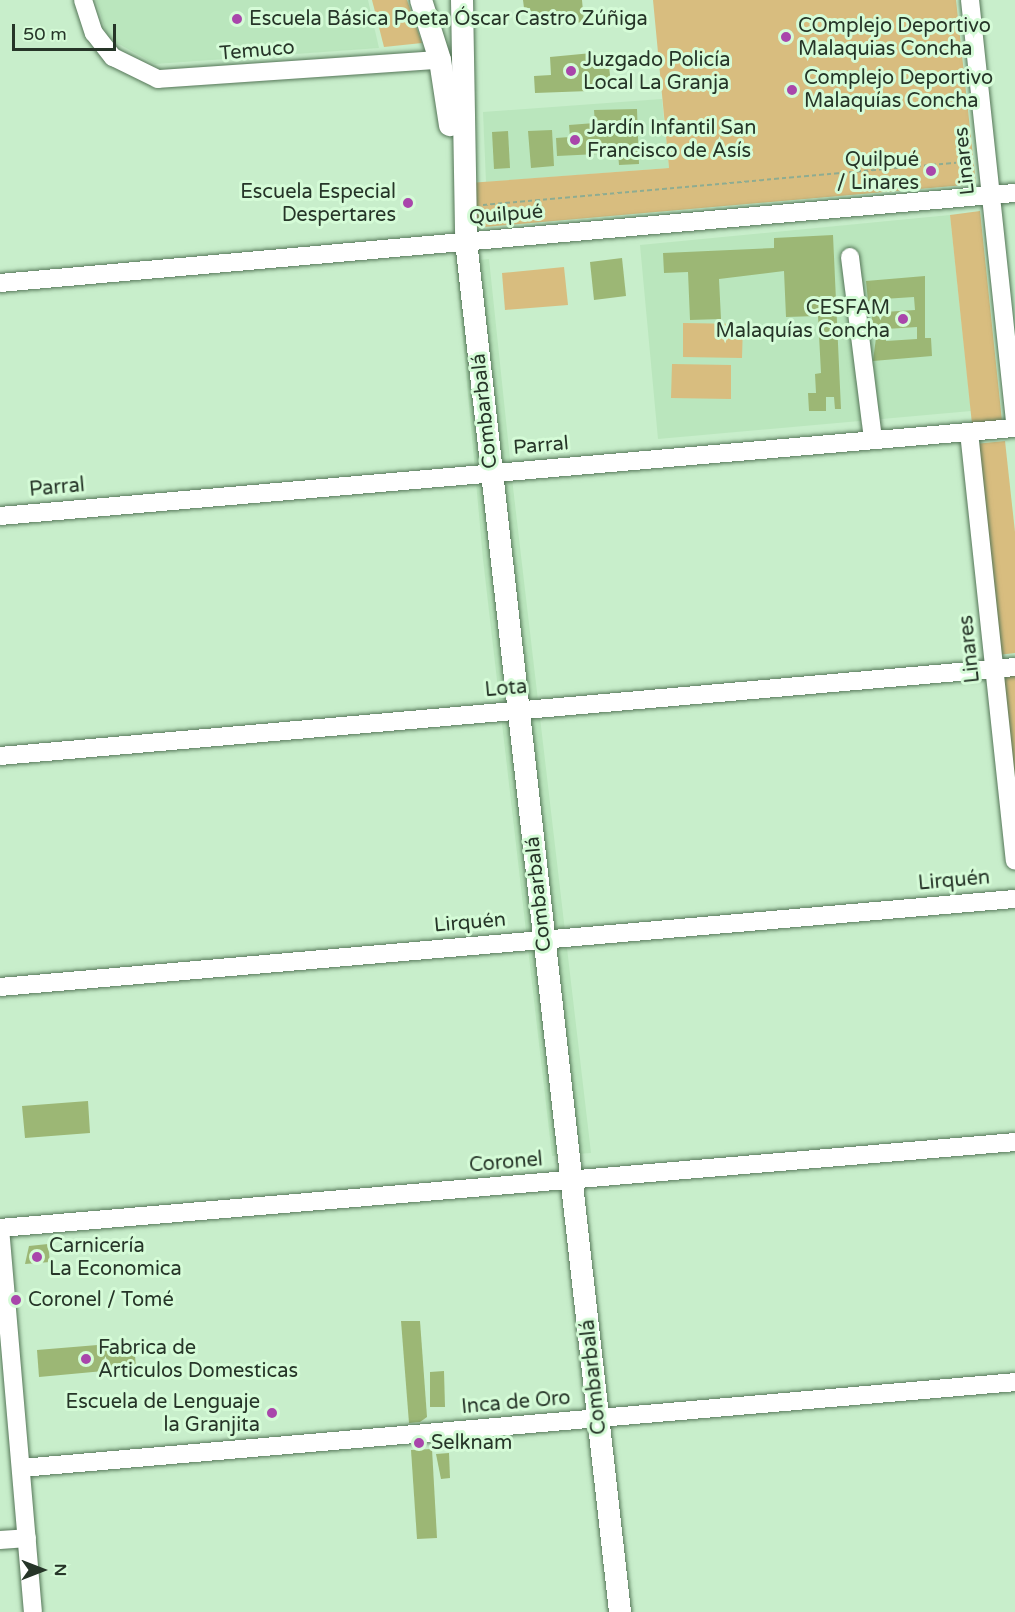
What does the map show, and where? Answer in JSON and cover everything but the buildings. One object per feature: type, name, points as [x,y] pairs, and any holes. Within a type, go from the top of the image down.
[{"type":"main road","name":"Combarbalá","points":[[421,0],[440,60],[461,176]]},
{"type":"main road","name":"Combarbalá","points":[[462,0],[461,176],[466,242],[620,1612]]},
{"type":"main road","points":[[432,32],[449,38],[462,31]]},
{"type":"street","name":"Temuco","points":[[83,0],[105,50],[129,70],[158,79],[440,60]]},
{"type":"street","name":"Linares","points":[[970,0],[1015,426]]},
{"type":"street","name":"Quilpué","points":[[0,283],[1015,193]]},
{"type":"street","points":[[850,257],[873,440]]},
{"type":"street","name":"Parral","points":[[0,516],[969,432],[1015,426]]},
{"type":"street","name":"Linares","points":[[969,432],[1015,861]]},
{"type":"street","name":"Lota","points":[[0,756],[1015,668]]},
{"type":"street","name":"Lirquén","points":[[0,987],[1015,899]]},
{"type":"street","name":"Coronel","points":[[0,1228],[1015,1142]]},
{"type":"street","points":[[0,1228],[7,1386],[21,1468],[33,1612]]},
{"type":"street","name":"Inca de Oro","points":[[21,1468],[1015,1382]]},
{"type":"street","points":[[0,1540],[27,1538]]},
{"type":"path","points":[[476,206],[956,164]]},
{"type":"shaded area","name":"Escuela Básica Poeta Óscar Castro Zúñiga","points":[[96,0],[368,0],[379,48],[155,64],[108,38]]},
{"type":"shaded area","points":[[372,0],[407,0],[422,43],[384,47]]},
{"type":"shaded area","name":"Complejo Deportivo Malaquías Concha","points":[[653,0],[956,0],[976,184],[473,228],[469,183],[669,168]]},
{"type":"shaded area","name":"Jardín Infantil San Francisco de Asís","points":[[662,99],[669,168],[486,182],[483,112]]},
{"type":"shaded area","points":[[980,211],[1002,421],[972,424],[950,215]]},
{"type":"shaded area","points":[[950,215],[971,411],[658,439],[640,245]]},
{"type":"shaded area","points":[[489,259],[513,487],[591,1153],[552,1156],[483,559],[456,262]]},
{"type":"shaded area","points":[[564,267],[568,305],[505,310],[502,273]]},
{"type":"shaded area","points":[[683,323],[743,324],[742,358],[683,357]]},
{"type":"shaded area","points":[[672,364],[731,365],[731,399],[671,398]]},
{"type":"shaded area","points":[[1005,441],[1015,532],[1015,653],[998,655],[975,444]]},
{"type":"shaded area","points":[[1015,674],[1015,836],[998,676]]},
{"type":"place","name":"Escuela Básica Poeta Óscar Castro Zúñiga","points":[[237,19]]},
{"type":"place","name":"COmplejo Deportivo Malaquias Concha","points":[[786,37]]},
{"type":"place","name":"Juzgado Policía Local La Granja","points":[[571,71]]},
{"type":"place","name":"Complejo Deportivo Malaquías Concha","points":[[792,90]]},
{"type":"place","name":"Jardín Infantil San Francisco de Asís","points":[[575,140]]},
{"type":"place","name":"Quilpué / Linares","points":[[931,171]]},
{"type":"place","name":"Escuela Especial Despertares","points":[[408,203]]},
{"type":"place","name":"CESFAM Malaquías Concha","points":[[903,319]]},
{"type":"place","name":"Carnicería La Economica","points":[[37,1257]]},
{"type":"place","name":"Coronel / Tomé","points":[[16,1300]]},
{"type":"place","name":"Fabrica de Articulos Domesticas","points":[[86,1359]]},
{"type":"place","name":"Escuela de Lenguaje la Granjita","points":[[272,1413]]},
{"type":"place","name":"Selknam","points":[[419,1443]]}]
